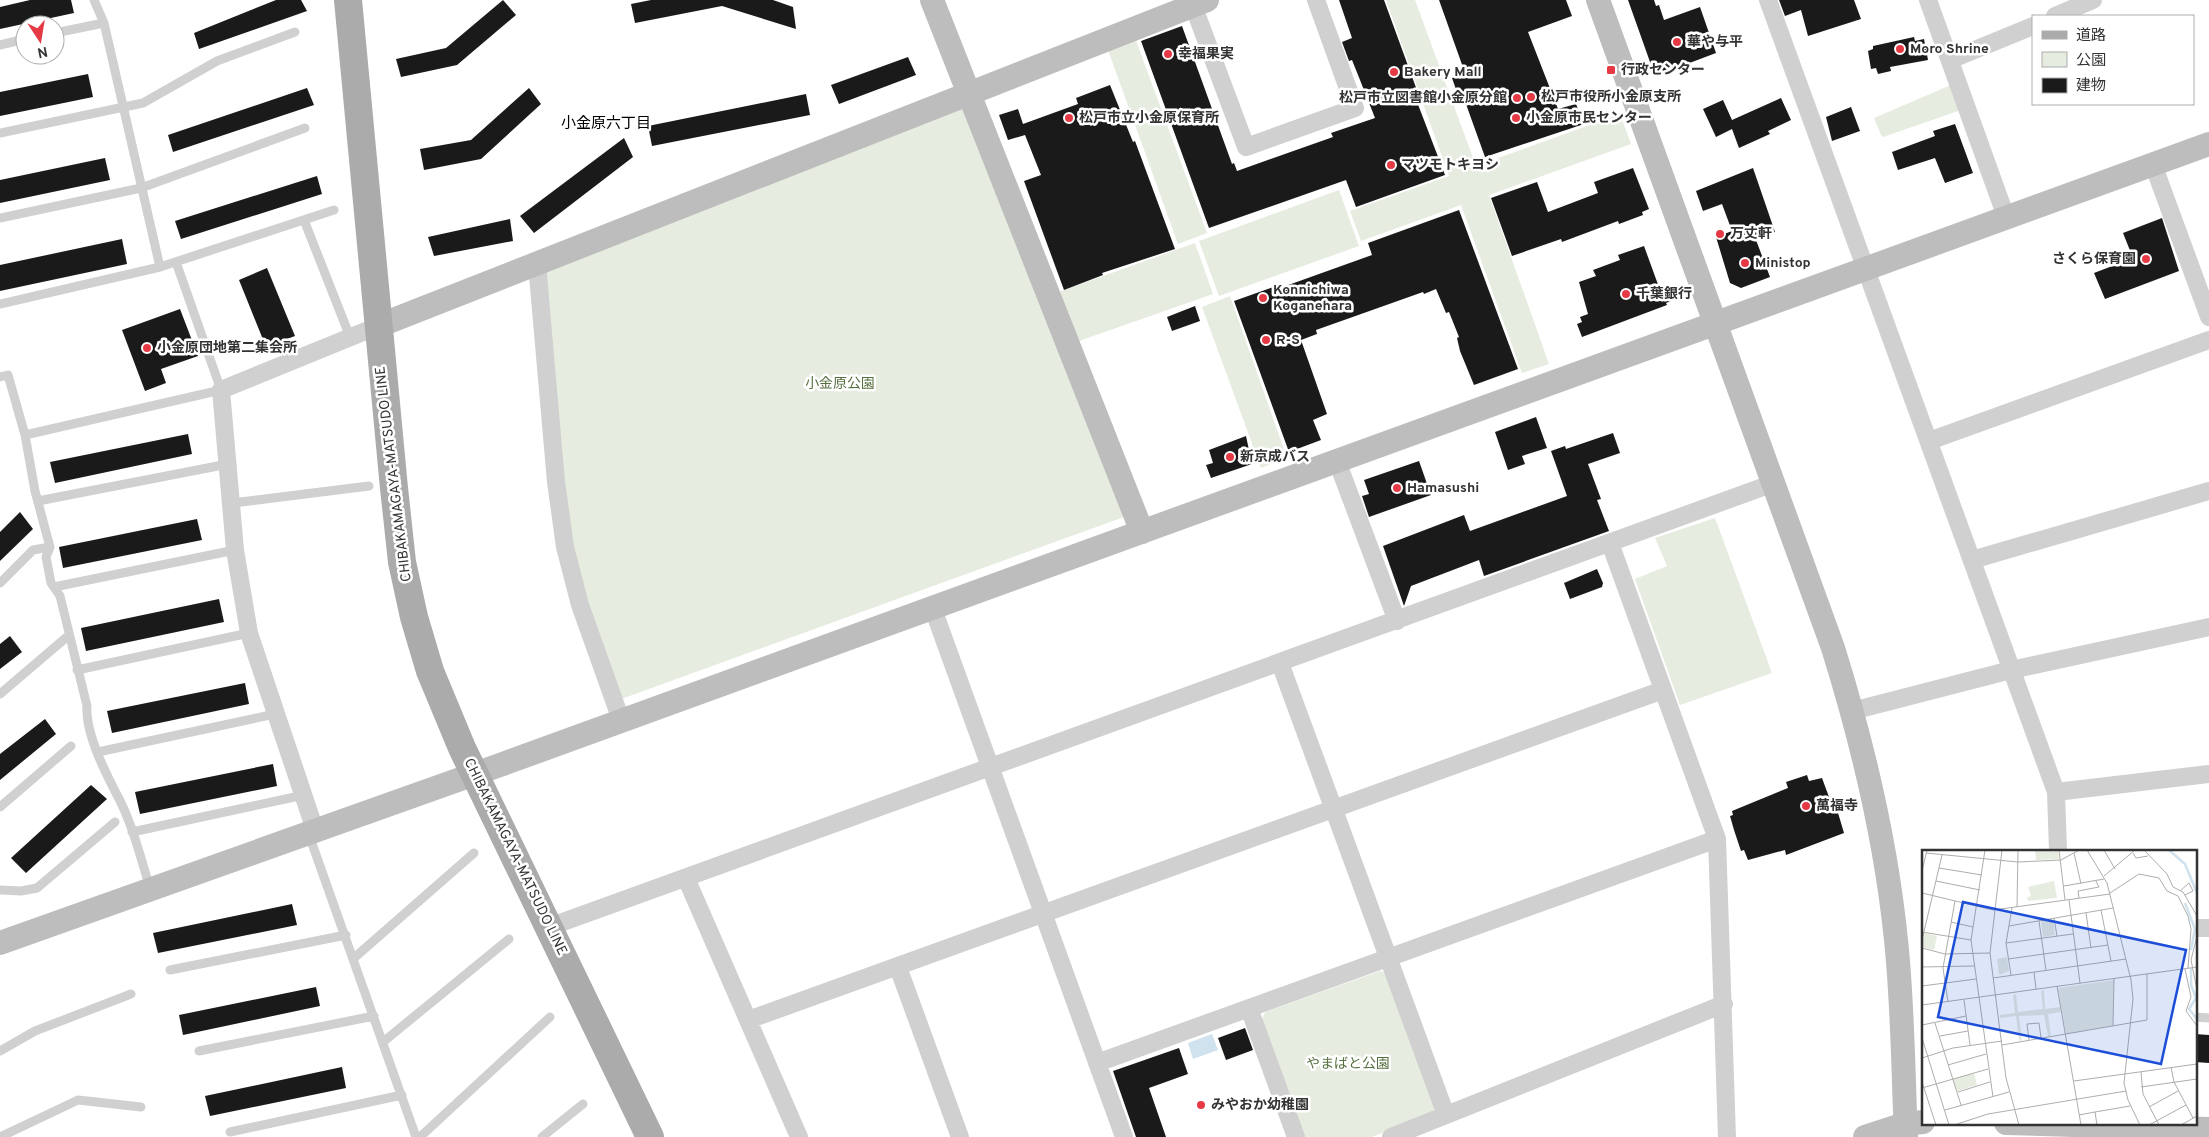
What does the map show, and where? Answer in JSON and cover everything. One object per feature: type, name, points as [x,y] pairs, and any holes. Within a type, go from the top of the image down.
[{"type":"main road","name":"CHIBAKAMAGAYA-MATSUDO LINE","points":[[348,0],[402,562],[412,608],[430,671],[474,773],[650,1137]]},
{"type":"street","points":[[932,0],[1142,532]]},
{"type":"street","points":[[312,832],[304,795],[249,633],[235,550],[233,503],[221,390],[350,337],[1200,3],[1246,147],[1355,108],[1316,0]]},
{"type":"street","points":[[1598,0],[1833,648],[1852,711],[1875,803],[1896,940],[1911,1128],[1865,1137]]},
{"type":"street","points":[[1768,0],[2056,792],[2058,850]]},
{"type":"street","points":[[1928,0],[2006,217]]},
{"type":"street","points":[[2056,15],[2093,0]]},
{"type":"street","points":[[1950,60],[2032,26]]},
{"type":"street","points":[[0,943],[1142,532],[2209,144]]},
{"type":"street","points":[[2153,164],[2209,317]]},
{"type":"street","points":[[537,264],[556,482],[565,547],[580,605],[620,720]]},
{"type":"street","points":[[1929,441],[2209,340]]},
{"type":"street","points":[[1338,461],[1396,621]]},
{"type":"street","points":[[549,927],[1774,483]]},
{"type":"street","points":[[1972,560],[2209,491]]},
{"type":"street","points":[[1610,544],[1717,839],[1727,1137]]},
{"type":"street","points":[[932,606],[1124,1137]]},
{"type":"street","points":[[1852,711],[2011,670],[2209,627]]},
{"type":"street","points":[[1280,662],[1446,1115]]},
{"type":"street","points":[[748,1020],[1663,690]]},
{"type":"street","points":[[2056,792],[2209,774]]},
{"type":"street","points":[[1097,1063],[1717,839]]},
{"type":"street","points":[[686,878],[799,1137]]},
{"type":"street","points":[[2196,928],[2209,928]]},
{"type":"street","points":[[898,967],[960,1137]]},
{"type":"street","points":[[1391,1137],[1724,1004]]},
{"type":"street","points":[[1250,1008],[1296,1137]]},
{"type":"street","points":[[2018,1124],[2067,1128],[2209,1129]]},
{"type":"lane","points":[[96,0],[104,23],[125,107],[141,188],[160,267]]},
{"type":"lane","points":[[65,31],[104,23]]},
{"type":"lane","points":[[0,133],[143,103],[217,61],[295,32]]},
{"type":"lane","points":[[0,45],[15,41]]},
{"type":"lane","points":[[0,218],[141,188],[305,128]]},
{"type":"lane","points":[[0,304],[160,267],[334,210]]},
{"type":"lane","points":[[304,220],[350,337]]},
{"type":"lane","points":[[25,435],[221,390],[176,262]]},
{"type":"lane","points":[[0,377],[8,375],[25,435],[38,501],[50,547],[46,557],[54,587],[60,596],[76,670],[87,706],[86,718],[98,752],[132,832],[150,890]]},
{"type":"lane","points":[[38,501],[228,464]]},
{"type":"lane","points":[[233,503],[369,486]]},
{"type":"lane","points":[[0,583],[32,550],[50,547]]},
{"type":"lane","points":[[54,587],[235,550]]},
{"type":"lane","points":[[76,670],[249,633]]},
{"type":"lane","points":[[0,694],[68,636]]},
{"type":"lane","points":[[98,752],[275,714]]},
{"type":"lane","points":[[0,807],[71,746]]},
{"type":"lane","points":[[132,832],[304,795]]},
{"type":"lane","points":[[0,890],[20,891],[37,888],[115,822]]},
{"type":"lane","points":[[312,832],[416,1137]]},
{"type":"lane","points":[[354,958],[474,853]]},
{"type":"lane","points":[[170,970],[346,935]]},
{"type":"lane","points":[[383,1042],[509,939]]},
{"type":"lane","points":[[0,1051],[35,1031],[131,994]]},
{"type":"lane","points":[[199,1051],[374,1016]]},
{"type":"lane","points":[[420,1137],[550,1017]]},
{"type":"lane","points":[[2196,1018],[2209,1018]]},
{"type":"lane","points":[[230,1132],[402,1095]]},
{"type":"lane","points":[[0,1137],[78,1100],[141,1107]]},
{"type":"lane","points":[[542,1137],[583,1104]]},
{"type":"green space","points":[[1386,0],[1415,0],[1476,166],[1620,114],[1631,144],[1489,195],[1549,364],[1522,373],[1461,205],[1361,241],[1350,211],[1449,176]]},
{"type":"green space","points":[[1135,38],[1207,233],[1178,244],[1108,50]]},
{"type":"green space","points":[[1958,82],[1967,108],[1883,137],[1881,135],[1874,118]]},
{"type":"green space","name":"小金原公園","points":[[969,93],[1135,513],[613,702],[573,577],[537,264]]},
{"type":"green space","points":[[1339,190],[1359,246],[1219,296],[1199,241]]},
{"type":"green space","points":[[1195,243],[1213,294],[1079,341],[1056,293]]},
{"type":"green space","points":[[1230,296],[1287,458],[1261,468],[1202,307]]},
{"type":"green space","points":[[1715,518],[1772,673],[1680,705],[1635,579],[1667,566],[1655,538]]},
{"type":"green space","name":"やまばと公園","points":[[1380,971],[1387,973],[1435,1107],[1432,1113],[1372,1137],[1304,1137],[1262,1020],[1265,1012]]},
{"type":"water","points":[[1212,1034],[1218,1050],[1193,1059],[1188,1043]]},
{"type":"building","points":[[30,0],[71,0],[74,13],[65,15],[15,15],[15,26],[0,29],[0,7]]},
{"type":"building","points":[[276,0],[301,0],[307,11],[199,49],[194,33]]},
{"type":"building","points":[[503,0],[516,15],[457,65],[401,77],[396,59],[446,48]]},
{"type":"building","points":[[651,0],[773,0],[793,7],[796,29],[722,6],[635,23],[631,4]]},
{"type":"building","points":[[1339,0],[1384,0],[1418,93],[1414,94],[1445,175],[1356,207],[1346,180],[1209,228],[1141,41],[1182,26],[1232,164],[1234,163],[1237,171],[1333,137],[1331,133],[1375,118],[1352,60],[1349,61],[1342,42],[1352,38]]},
{"type":"building","points":[[1439,0],[1566,0],[1572,16],[1528,32],[1558,109],[1576,104],[1584,124],[1485,157],[1462,93],[1458,95],[1452,78],[1465,73]]},
{"type":"building","points":[[1628,0],[1654,0],[1656,6],[1659,5],[1664,20],[1700,7],[1716,53],[1655,76]]},
{"type":"building","points":[[1779,0],[1854,0],[1861,19],[1808,36],[1801,10],[1785,16]]},
{"type":"building","points":[[1914,37],[1915,41],[1924,39],[1928,60],[1890,67],[1891,71],[1878,74],[1876,68],[1871,69],[1868,51],[1873,49],[1873,46]]},
{"type":"building","points":[[908,57],[916,75],[839,104],[831,85]]},
{"type":"building","points":[[88,74],[93,97],[0,116],[0,92]]},
{"type":"building","points":[[1110,85],[1133,142],[1135,141],[1175,249],[1102,273],[1103,275],[1064,290],[1024,181],[1041,175],[1025,135],[1008,140],[999,115],[1018,109],[1023,124],[1078,104],[1076,98]]},
{"type":"building","points":[[307,88],[314,105],[173,152],[168,135]]},
{"type":"building","points":[[529,88],[541,104],[481,159],[424,170],[420,149],[471,140]]},
{"type":"building","points":[[806,94],[810,115],[652,146],[648,126]]},
{"type":"building","points":[[1781,98],[1791,120],[1768,131],[1770,134],[1739,148],[1732,129],[1716,137],[1703,109],[1723,100],[1732,120]]},
{"type":"building","points":[[1851,107],[1860,131],[1832,141],[1826,117]]},
{"type":"building","points":[[1955,124],[1973,173],[1945,183],[1935,158],[1898,170],[1892,152],[1935,136],[1933,131]]},
{"type":"building","points":[[624,138],[633,157],[534,233],[520,216]]},
{"type":"building","points":[[105,158],[110,180],[0,203],[0,180]]},
{"type":"building","points":[[1633,168],[1649,209],[1642,212],[1643,215],[1619,224],[1618,221],[1562,242],[1561,239],[1512,256],[1491,198],[1537,182],[1548,212],[1598,193],[1594,182]]},
{"type":"building","points":[[1753,168],[1775,232],[1756,240],[1770,277],[1741,288],[1730,283],[1716,237],[1732,231],[1722,204],[1703,211],[1696,191]]},
{"type":"building","points":[[317,176],[322,194],[181,239],[175,221]]},
{"type":"building","points":[[1459,210],[1518,369],[1474,385],[1460,351],[1457,338],[1459,337],[1449,312],[1446,313],[1436,289],[1316,330],[1317,334],[1301,340],[1327,414],[1313,420],[1321,440],[1289,452],[1234,301],[1279,285],[1280,288],[1372,255],[1368,243]]},
{"type":"building","points":[[2162,218],[2179,271],[2105,299],[2094,273],[2133,258],[2123,233]]},
{"type":"building","points":[[510,219],[513,241],[434,256],[428,237]]},
{"type":"building","points":[[122,239],[127,264],[0,291],[0,265]]},
{"type":"building","name":"千葉銀行","points":[[1644,246],[1660,290],[1666,288],[1671,301],[1666,303],[1667,305],[1582,337],[1577,324],[1582,322],[1580,317],[1588,314],[1579,282],[1596,276],[1593,270],[1620,260],[1618,255]]},
{"type":"building","points":[[267,268],[295,336],[266,347],[239,280]]},
{"type":"building","points":[[1195,306],[1200,321],[1172,331],[1167,317]]},
{"type":"building","points":[[180,309],[198,356],[161,369],[166,383],[145,391],[122,330]]},
{"type":"building","points":[[1536,417],[1547,448],[1522,456],[1525,464],[1508,470],[1495,432]]},
{"type":"building","points":[[1613,433],[1620,453],[1588,464],[1601,499],[1597,500],[1609,531],[1484,576],[1479,560],[1411,586],[1404,606],[1383,546],[1464,515],[1470,531],[1567,496],[1551,451],[1565,446],[1566,449]]},
{"type":"building","points":[[188,434],[192,454],[55,483],[50,462]]},
{"type":"building","name":"新京成バス","points":[[1246,436],[1252,464],[1211,478],[1206,465],[1213,463],[1209,450]]},
{"type":"building","points":[[1419,461],[1431,495],[1369,517],[1362,496],[1369,494],[1364,480]]},
{"type":"building","points":[[20,512],[33,529],[0,561],[0,532]]},
{"type":"building","points":[[197,519],[202,540],[63,568],[59,547]]},
{"type":"building","points":[[1597,569],[1603,583],[1602,587],[1570,599],[1564,583]]},
{"type":"building","points":[[219,599],[224,622],[86,651],[81,628]]},
{"type":"building","points":[[10,636],[22,652],[0,669],[0,644]]},
{"type":"building","points":[[245,683],[249,704],[112,733],[107,711]]},
{"type":"building","points":[[45,719],[56,734],[0,780],[0,754]]},
{"type":"building","points":[[273,764],[277,786],[140,814],[135,792]]},
{"type":"building","points":[[1807,775],[1809,781],[1822,778],[1829,797],[1833,796],[1844,833],[1786,855],[1785,850],[1748,860],[1744,850],[1741,851],[1734,830],[1730,816],[1733,815],[1732,811],[1788,788],[1786,782]]},
{"type":"building","points":[[91,785],[107,799],[26,873],[11,858]]},
{"type":"building","points":[[292,904],[297,925],[158,953],[153,933]]},
{"type":"building","points":[[316,987],[320,1006],[183,1035],[179,1015]]},
{"type":"building","points":[[1245,1028],[1253,1050],[1226,1060],[1218,1038]]},
{"type":"building","points":[[2196,1034],[2209,1035],[2209,1063],[2196,1062]]},
{"type":"building","points":[[1179,1048],[1188,1074],[1149,1088],[1166,1137],[1136,1137],[1113,1071]]},
{"type":"building","points":[[342,1067],[346,1088],[210,1116],[205,1096]]},
{"type":"place","name":"華や与平","points":[[1677,42]]},
{"type":"place","name":"Moro Shrine","points":[[1900,49]]},
{"type":"place","name":"幸福果実","points":[[1168,54]]},
{"type":"place","name":"行政センター","points":[[1611,70]]},
{"type":"place","name":"Bakery Mall","points":[[1394,72]]},
{"type":"place","name":"松戸市役所小金原支所","points":[[1531,97]]},
{"type":"place","name":"松戸市立図書館小金原分館","points":[[1517,98]]},
{"type":"place","name":"松戸市立小金原保育所","points":[[1069,118]]},
{"type":"place","name":"小金原市民センター","points":[[1516,118]]},
{"type":"place","name":"マツモトキヨシ","points":[[1391,165]]},
{"type":"place","name":"万丈軒","points":[[1720,234]]},
{"type":"place","name":"さくら保育園","points":[[2146,259]]},
{"type":"place","name":"Ministop","points":[[1745,263]]},
{"type":"place","name":"千葉銀行","points":[[1626,294]]},
{"type":"place","name":"Konnichiwa Koganehara","points":[[1263,298]]},
{"type":"place","name":"R-S","points":[[1266,340]]},
{"type":"place","name":"小金原団地第二集会所","points":[[147,348]]},
{"type":"place","name":"新京成バス","points":[[1230,457]]},
{"type":"place","name":"Hamasushi","points":[[1397,488]]},
{"type":"place","name":"萬福寺","points":[[1806,806]]},
{"type":"place","name":"みやおか幼稚園","points":[[1201,1105]]},
{"type":"district","name":"小金原六丁目","points":[[606,124]]}]
